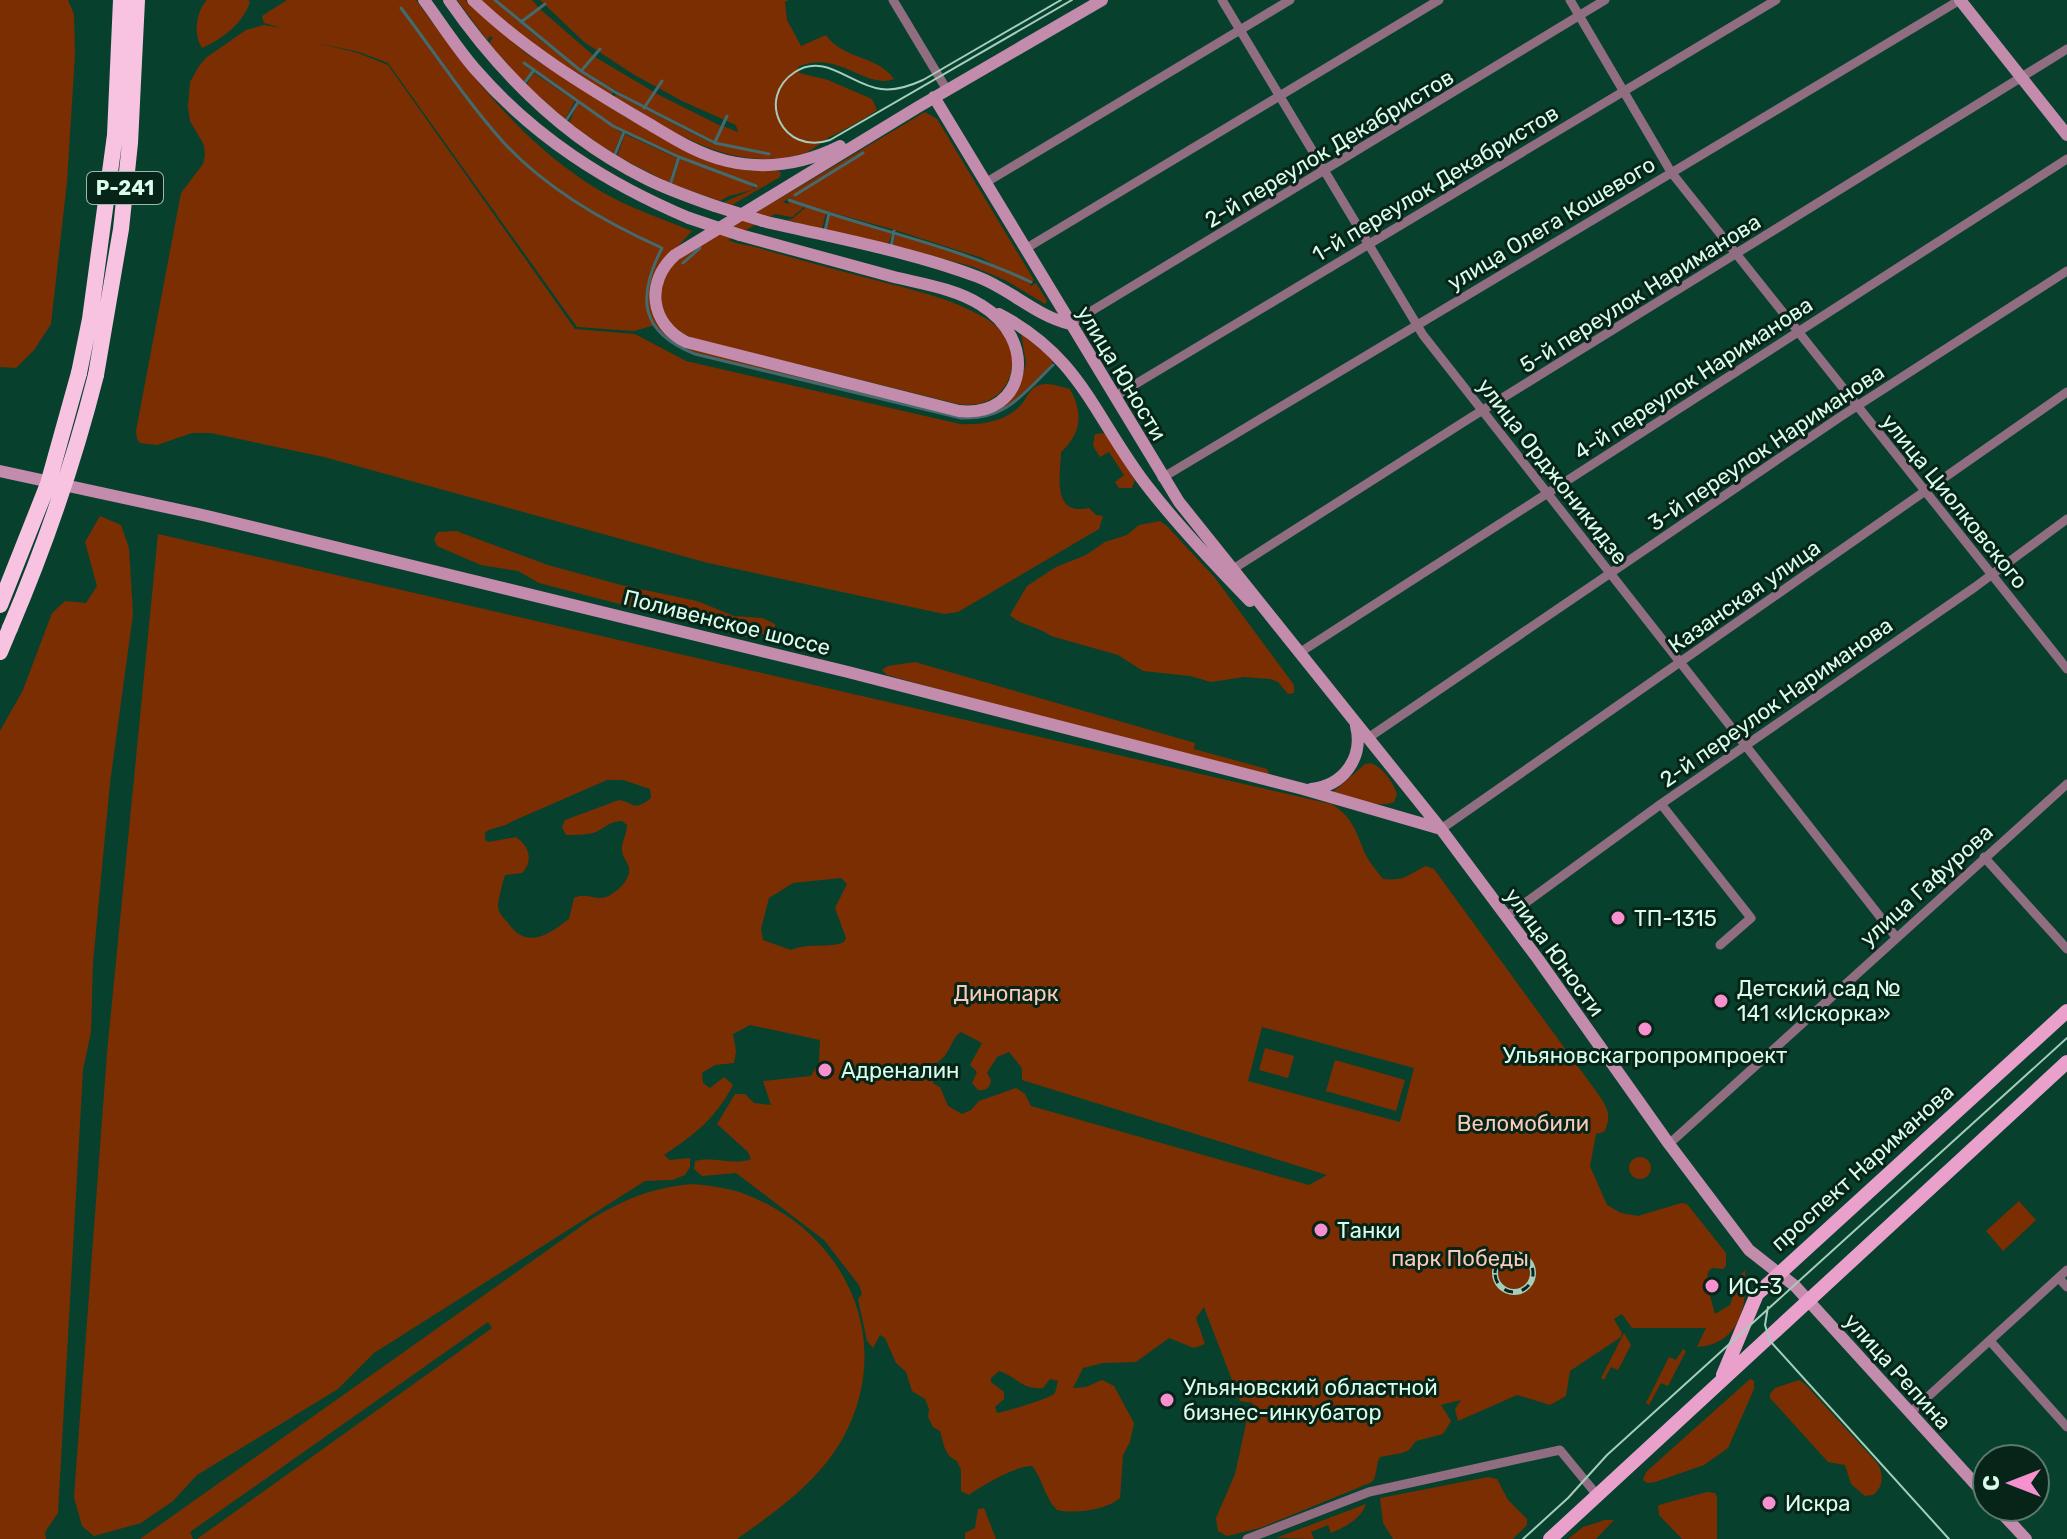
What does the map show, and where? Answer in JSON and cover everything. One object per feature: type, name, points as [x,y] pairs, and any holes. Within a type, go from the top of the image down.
[{"type":"highway","name":"Р-241","points":[[0,605],[88,374],[93,305],[115,135],[121,0]]},
{"type":"highway","name":"Р-241","points":[[0,652],[60,501],[121,229],[130,143],[137,0]]},
{"type":"main road","name":"улица Юности","points":[[424,0],[474,67],[521,117],[613,183],[689,218],[740,235],[941,289],[982,305],[1020,325],[1046,344],[1068,366],[1148,487],[1299,653]]},
{"type":"main road","points":[[449,0],[503,69],[552,118],[648,180],[763,221],[943,265],[1000,287],[1052,320],[1070,324]]},
{"type":"main road","points":[[473,0],[503,28],[572,78],[682,144],[728,161],[776,165],[809,159],[918,107]]},
{"type":"main road","points":[[982,305],[1012,334],[1018,348],[1019,364],[1012,386],[1003,398],[990,407],[967,411],[686,342],[665,326],[657,311],[655,293],[659,275],[675,255],[934,97],[1102,0]]},
{"type":"main road","points":[[1960,0],[2067,135]]},
{"type":"main road","name":"улица Юности","points":[[934,97],[1162,478],[1441,829],[1749,1250],[1779,1273]]},
{"type":"main road","name":"Поливенское шоссе","points":[[0,471],[339,548],[848,672],[1303,789],[1441,829]]},
{"type":"main road","points":[[1303,789],[1326,786],[1336,781],[1351,765],[1358,744],[1354,722]]},
{"type":"main road","name":"проспект Нариманова","points":[[1721,1379],[1757,1294],[2067,1011]]},
{"type":"main road","name":"проспект Нариманова","points":[[1550,1539],[2067,1062]]},
{"type":"main road","name":"улица Репина","points":[[1779,1273],[1971,1480]]},
{"type":"main road","points":[[2011,1523],[2026,1539]]},
{"type":"street","points":[[893,0],[947,90]]},
{"type":"street","name":"улица Орджоникидзе","points":[[1222,0],[1417,325],[1896,937]]},
{"type":"street","points":[[985,183],[1290,0]]},
{"type":"street","points":[[1025,249],[1439,0]]},
{"type":"street","name":"улица Циолковского","points":[[1570,0],[1671,172],[2067,669]]},
{"type":"street","name":"2-й переулок Декабристов","points":[[1070,324],[1605,0]]},
{"type":"street","name":"1-й переулок Декабристов","points":[[1114,397],[1776,0]]},
{"type":"street","name":"улица Олега Кошевого","points":[[1162,478],[1960,0]]},
{"type":"street","name":"5-й переулок Нариманова","points":[[1233,569],[2067,49]]},
{"type":"street","name":"4-й переулок Нариманова","points":[[1299,653],[2067,159]]},
{"type":"street","name":"3-й переулок Нариманова","points":[[1368,738],[1857,407],[2067,271]]},
{"type":"street","name":"Казанская улица","points":[[1441,829],[2067,392]]},
{"type":"street","name":"2-й переулок Нариманова","points":[[1506,917],[1661,804],[2067,519]]},
{"type":"street","points":[[2057,656],[2067,648]]},
{"type":"street","name":"улица Гафурова","points":[[1669,1144],[2067,784]]},
{"type":"street","points":[[1661,804],[1751,918],[1720,945]]},
{"type":"street","points":[[1984,857],[2067,949]]},
{"type":"street","points":[[1910,1413],[2063,1274],[2067,1287]]},
{"type":"street","points":[[1990,1341],[2067,1427]]},
{"type":"street","points":[[1247,1539],[1369,1492],[1560,1450],[1597,1495]]},
{"type":"green space","points":[[0,0],[68,0],[74,14],[75,54],[67,182],[51,324],[34,350],[16,368],[0,367]]},
{"type":"green space","points":[[207,0],[250,2],[231,30],[202,48],[197,37],[197,23],[200,10]]},
{"type":"green space","points":[[287,0],[416,0],[477,81],[547,153],[613,198],[692,231],[657,269],[666,333],[957,413],[1014,393],[1021,382],[1026,363],[1021,333],[1053,360],[1052,364],[1007,406],[981,416],[965,417],[696,353],[670,341],[655,325],[634,331],[577,327],[388,63],[359,52],[313,42],[358,53],[388,65],[575,329],[635,334],[686,361],[960,424],[984,423],[1006,416],[1040,385],[1051,384],[1070,389],[1077,406],[1078,422],[1073,438],[1061,452],[1061,492],[1069,506],[1089,508],[1096,515],[1103,516],[1099,529],[958,612],[944,614],[708,563],[324,457],[211,433],[192,433],[157,445],[140,443],[136,431],[181,193],[203,164],[205,156],[204,145],[190,121],[190,82],[207,57],[246,30],[264,25],[282,28],[264,23],[262,16]]},
{"type":"green space","points":[[457,0],[465,0],[527,54],[627,118],[725,166],[750,171],[779,171],[780,177],[732,205],[724,202],[752,190],[720,201],[672,184],[680,159],[755,189],[757,186],[613,126],[524,62],[532,71],[523,82],[489,43],[493,38],[490,36],[487,40]]},
{"type":"green space","points":[[480,0],[494,0],[551,48],[613,92],[611,96],[522,37]]},
{"type":"green space","points":[[496,0],[532,0],[539,8],[521,22]]},
{"type":"green space","points":[[540,0],[789,0],[785,2],[787,20],[801,46],[826,35],[841,49],[879,66],[894,79],[872,79],[826,63],[798,67],[799,73],[828,80],[872,99],[877,110],[802,154],[777,159],[728,154],[681,135],[614,98],[616,94],[713,144],[770,154],[716,142],[723,126],[738,132],[736,125],[682,101],[633,74],[584,42]]},
{"type":"green space","points":[[540,9],[594,56],[581,70],[522,22]]},
{"type":"green space","points":[[595,57],[654,92],[644,107],[583,71]]},
{"type":"green space","points":[[534,73],[575,101],[565,119],[526,85]]},
{"type":"green space","points":[[655,93],[721,126],[714,142],[645,108]]},
{"type":"green space","points":[[578,103],[622,133],[613,154],[569,123]]},
{"type":"green space","points":[[925,112],[937,119],[1034,280],[1031,286],[1036,283],[1047,301],[1045,304],[1005,280],[974,267],[893,245],[896,232],[999,268],[982,258],[789,198],[783,202],[788,204],[790,201],[804,207],[792,217],[775,214],[728,240],[932,295],[985,318],[1000,330],[1009,344],[1012,359],[1004,388],[993,398],[977,404],[958,404],[692,338],[678,330],[667,318],[659,295],[661,283],[673,262]]},
{"type":"green space","points":[[625,134],[677,158],[669,183],[617,156]]},
{"type":"green space","points":[[806,207],[826,213],[822,229],[786,220],[792,219]]},
{"type":"green space","points":[[829,214],[893,232],[888,244],[827,230]]},
{"type":"green space","points":[[1106,433],[1135,480],[1132,488],[1119,488],[1115,482],[1124,475],[1109,452],[1100,457],[1093,446],[1095,434]]},
{"type":"green space","points":[[100,516],[121,525],[129,548],[133,614],[110,783],[93,963],[91,1032],[83,1070],[58,1513],[45,1532],[46,1539],[0,1539],[0,731],[23,690],[52,613],[65,601],[86,603],[97,586],[85,542]]},
{"type":"green space","points":[[1160,521],[1215,578],[1294,685],[1294,693],[1288,694],[1278,682],[1270,679],[1244,677],[1211,682],[1190,676],[1143,671],[1118,655],[1051,636],[1010,615],[1027,586],[1056,567],[1086,555],[1105,542],[1127,535],[1139,525]]},
{"type":"green space","points":[[456,531],[548,565],[697,601],[734,616],[762,618],[775,624],[775,628],[769,633],[746,637],[539,583],[518,571],[481,565],[437,546],[434,539],[438,532]]},
{"type":"green space","points":[[158,534],[1331,804],[1348,818],[1368,858],[1383,879],[1402,878],[1426,866],[1434,869],[1601,1098],[1608,1123],[1604,1132],[1596,1134],[1590,1166],[1607,1205],[1621,1213],[1638,1216],[1687,1204],[1726,1253],[1726,1266],[1723,1269],[1712,1268],[1708,1272],[1707,1285],[1715,1314],[1730,1305],[1745,1270],[1745,1297],[1738,1321],[1731,1331],[1711,1345],[1697,1347],[1706,1328],[1632,1328],[1622,1314],[1614,1319],[1621,1337],[1570,1371],[1566,1396],[1550,1405],[1517,1395],[1458,1421],[1455,1409],[1461,1400],[1441,1405],[1451,1421],[1443,1434],[1416,1441],[1402,1453],[1380,1457],[1372,1482],[1260,1528],[1227,1536],[1218,1531],[1216,1518],[1235,1474],[1253,1403],[1240,1401],[1204,1307],[1196,1318],[1205,1344],[1194,1348],[1169,1338],[1136,1362],[1103,1363],[1083,1368],[1073,1388],[1086,1387],[1102,1380],[1114,1386],[1134,1423],[1123,1455],[1120,1498],[1107,1506],[1090,1510],[1057,1510],[1032,1466],[1009,1472],[969,1495],[961,1491],[961,1470],[947,1452],[940,1431],[933,1427],[925,1399],[912,1391],[906,1372],[896,1363],[885,1338],[880,1335],[873,1348],[867,1341],[858,1299],[862,1294],[859,1285],[824,1240],[736,1173],[702,1176],[694,1169],[695,1161],[738,1162],[751,1159],[748,1152],[717,1124],[735,1094],[745,1094],[754,1103],[771,1105],[763,1081],[811,1076],[819,1062],[820,1040],[750,1025],[733,1034],[736,1051],[734,1063],[715,1065],[702,1073],[703,1083],[710,1088],[724,1077],[733,1085],[726,1097],[703,1125],[664,1155],[670,1160],[690,1158],[690,1167],[685,1175],[672,1180],[645,1181],[374,1353],[338,1389],[197,1475],[173,1501],[141,1523],[94,1536],[82,1526],[74,1497],[107,1053]],"holes":[[[607,780],[623,780],[650,789],[651,798],[641,805],[619,800],[565,820],[562,827],[566,835],[596,832],[618,821],[627,825],[622,850],[629,873],[622,886],[606,897],[574,898],[569,919],[538,937],[530,938],[515,931],[498,909],[505,875],[522,873],[529,859],[524,845],[516,837],[485,840],[485,833]],[[841,878],[847,884],[835,908],[846,938],[844,942],[791,950],[763,940],[761,929],[769,898],[793,883]],[[1262,1027],[1414,1068],[1400,1122],[1248,1081]],[[961,1032],[982,1043],[970,1065],[977,1072],[972,1083],[978,1090],[989,1087],[991,1080],[987,1073],[997,1057],[1009,1052],[1022,1068],[1022,1080],[1327,1175],[1309,1185],[1031,1106],[1025,1094],[1016,1088],[979,1101],[962,1114],[948,1106],[940,1087],[928,1074]],[[999,1371],[1036,1388],[1043,1388],[1050,1379],[1058,1381],[1051,1396],[997,1413],[995,1407],[1004,1399],[1004,1392],[991,1382]]]},
{"type":"green space","points":[[915,662],[1195,743],[1194,749],[1267,769],[1269,773],[1127,741],[887,675],[882,670],[888,666]]},
{"type":"green space","points":[[1365,764],[1379,767],[1390,780],[1397,794],[1394,802],[1372,803],[1332,793]]},
{"type":"green space","points":[[1265,1048],[1294,1056],[1288,1078],[1259,1070]]},
{"type":"green space","points":[[1335,1060],[1405,1080],[1396,1111],[1326,1091]]},
{"type":"green space","points":[[1636,1157],[1644,1157],[1651,1168],[1644,1179],[1636,1179],[1629,1172],[1629,1164]]},
{"type":"green space","points":[[693,1184],[747,1195],[781,1212],[810,1234],[834,1262],[851,1292],[862,1326],[864,1361],[859,1398],[845,1434],[811,1480],[737,1539],[197,1539],[492,1328],[488,1322],[190,1532],[193,1539],[140,1539],[590,1220],[640,1195]]},
{"type":"green space","points":[[2019,1201],[2036,1220],[2003,1251],[1986,1231]]},
{"type":"green space","points":[[1624,1333],[1631,1345],[1618,1370],[1611,1367],[1604,1380],[1601,1378]]},
{"type":"green space","points":[[1683,1349],[1686,1351],[1668,1386],[1661,1383],[1649,1405],[1646,1403],[1669,1357],[1676,1360]]},
{"type":"green space","points":[[1750,1379],[1754,1381],[1754,1389],[1728,1448],[1704,1465],[1655,1482],[1643,1480],[1646,1472]]},
{"type":"green space","points":[[1799,1380],[1878,1464],[1882,1481],[1873,1495],[1865,1496],[1851,1484],[1845,1465],[1828,1462],[1770,1398],[1775,1388]]},
{"type":"green space","points":[[1488,1477],[1497,1479],[1508,1500],[1527,1519],[1527,1525],[1513,1539],[1393,1539],[1383,1523],[1380,1498]]},
{"type":"green space","points":[[1707,1492],[1715,1493],[1717,1497],[1717,1539],[1682,1539],[1659,1515],[1658,1506]]},
{"type":"green space","points":[[1366,1504],[1356,1518],[1331,1533],[1328,1525],[1311,1532],[1314,1539],[1276,1538]]},
{"type":"green space","points":[[984,1508],[996,1539],[965,1539],[965,1533],[975,1528],[978,1509]]},
{"type":"green space","points":[[1614,1520],[1596,1539],[1568,1539],[1583,1527]]},
{"type":"waterway","points":[[495,0],[581,71],[615,92],[715,143],[769,154]]},
{"type":"waterway","points":[[521,22],[545,4]]},
{"type":"waterway","points":[[401,8],[505,144],[539,176],[578,204],[662,248],[649,282],[648,311],[653,324],[676,345],[695,354],[961,418],[990,415],[1002,410],[1023,395],[1053,365]]},
{"type":"waterway","points":[[582,70],[600,49]]},
{"type":"waterway","points":[[524,63],[613,126],[679,157],[756,186]]},
{"type":"waterway","points":[[525,82],[534,70]]},
{"type":"waterway","points":[[644,108],[662,81]]},
{"type":"waterway","points":[[567,119],[578,102]]},
{"type":"waterway","points":[[715,142],[727,116]]},
{"type":"waterway","points":[[615,154],[624,132]]},
{"type":"waterway","points":[[795,195],[863,153]]},
{"type":"waterway","points":[[671,182],[679,157]]},
{"type":"waterway","points":[[789,200],[941,247],[1031,282]]},
{"type":"waterway","points":[[825,231],[829,213]]},
{"type":"waterway","points":[[891,247],[894,231]]},
{"type":"waterway","points":[[683,263],[700,248]]},
{"type":"tram line","points":[[1061,0],[923,80],[903,88],[870,87],[828,68],[806,67],[783,83],[777,96],[776,109],[780,122],[799,140],[813,143],[830,140],[1072,0]]},
{"type":"tram line","points":[[1523,1539],[1568,1498],[1607,1455],[2067,1038]]},
{"type":"tram line","points":[[1768,1307],[1765,1325],[1770,1341],[1949,1539]]},
{"type":"railway","points":[[1514,1254],[1527,1260],[1533,1273],[1527,1286],[1514,1292],[1501,1286],[1495,1273],[1501,1260],[1514,1254]]},
{"type":"place","name":"ТП-1315","points":[[1618,918]]},
{"type":"place","name":"Детский сад № 141 «Искорка»","points":[[1721,1001]]},
{"type":"place","name":"Ульяновскагропромпроект","points":[[1645,1029]]},
{"type":"place","name":"Адреналин","points":[[825,1070]]},
{"type":"place","name":"Танки","points":[[1321,1230]]},
{"type":"place","name":"ИС-3","points":[[1712,1286]]},
{"type":"place","name":"Ульяновский областной бизнес-инкубатор","points":[[1167,1400]]},
{"type":"place","name":"Искра","points":[[1769,1503]]},
{"type":"park label","name":"Динопарк","points":[[1006,993]]},
{"type":"park label","name":"Веломобили","points":[[1523,1123]]},
{"type":"park label","name":"парк Победы","points":[[1460,1258]]}]
